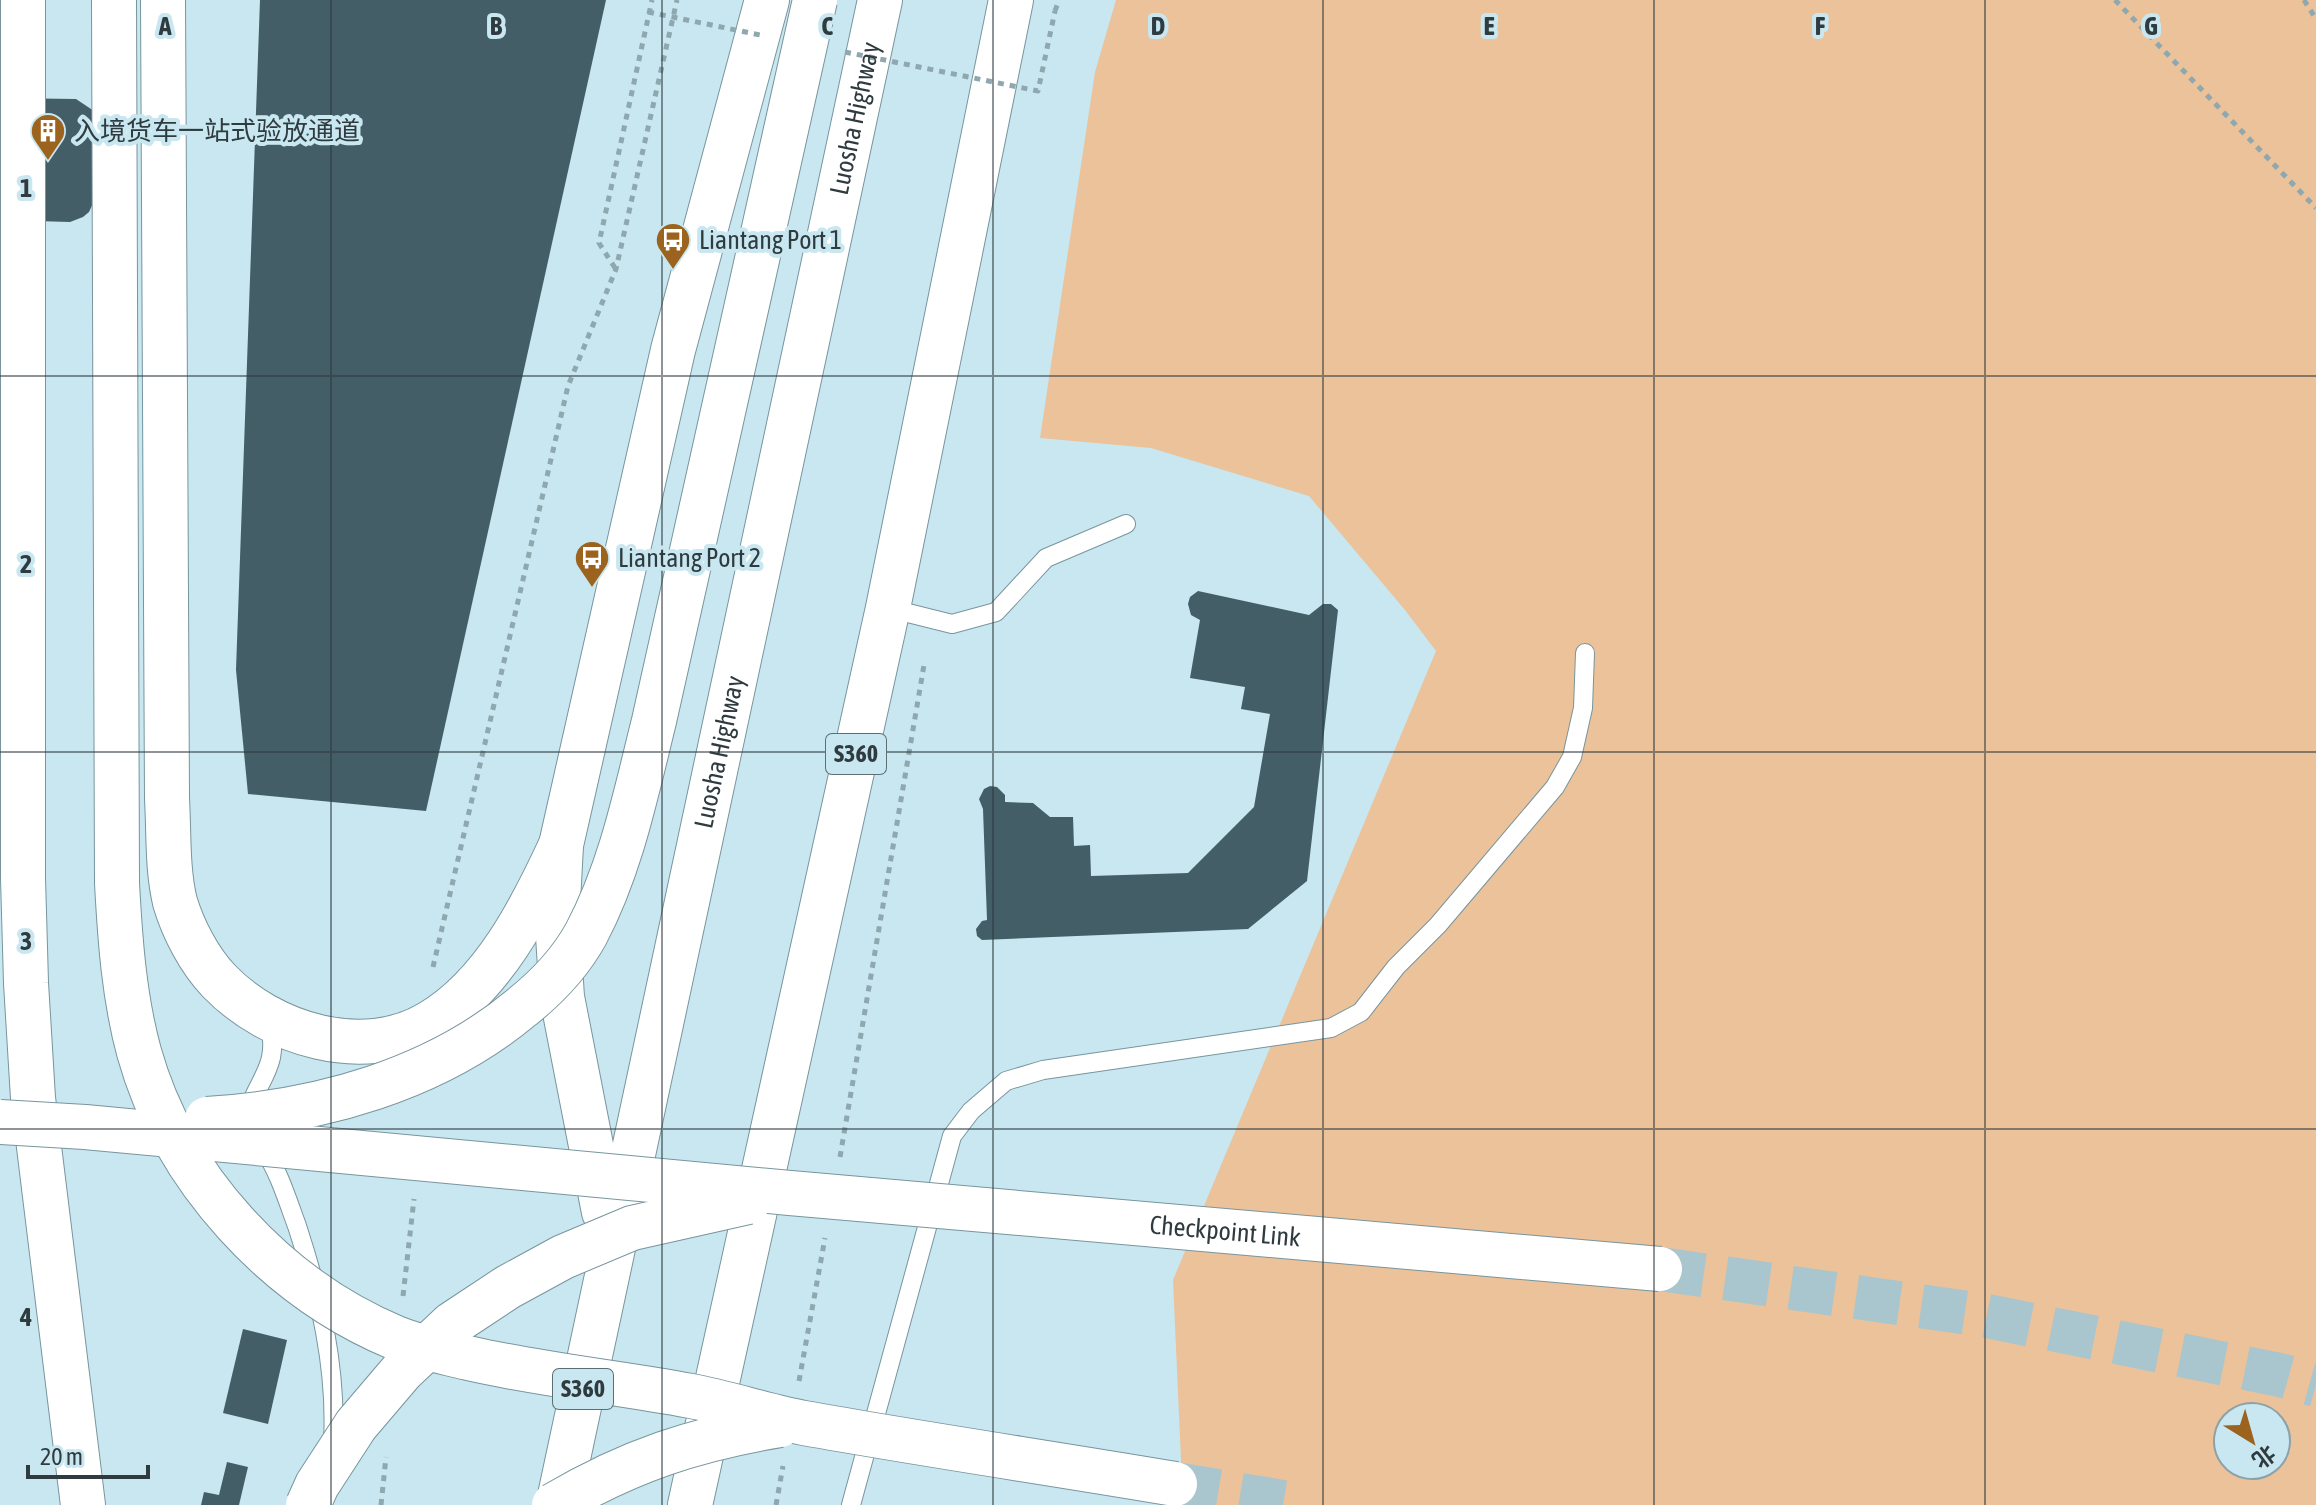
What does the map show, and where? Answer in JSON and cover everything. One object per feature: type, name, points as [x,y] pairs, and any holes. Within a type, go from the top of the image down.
[{"type":"main road","points":[[23,0],[23,815],[26,983],[33,1098],[83,1505]]},
{"type":"main road","points":[[114,0],[117,883],[121,950],[139,1052],[156,1101],[206,1187],[242,1232],[289,1276],[344,1311],[397,1338],[523,1370],[694,1397],[794,1421],[1175,1484]]},
{"type":"main road","points":[[163,0],[167,799],[175,901],[187,931],[219,981],[268,1018],[308,1034],[367,1043],[398,1038],[430,1023],[465,996],[513,938],[533,905],[561,845]]},
{"type":"main road","points":[[0,1122],[85,1127],[217,1119],[283,1111],[345,1096],[404,1077],[459,1052],[507,1020],[549,985],[584,937],[608,889],[654,721],[815,0]]},
{"type":"main road","name":"Luosha Highway","points":[[556,1505],[880,0]]},
{"type":"main road","name":"S360","points":[[690,1505],[888,608],[1011,0]]},
{"type":"main road","points":[[607,1272],[606,1223],[600,1185],[562,997],[557,921],[561,845],[673,350],[770,19]]},
{"type":"main road","name":"Checkpoint Link","points":[[85,1127],[790,1193],[1660,1269]]},
{"type":"main road","points":[[308,1505],[317,1485],[356,1425],[402,1371],[452,1324],[563,1257],[632,1228],[790,1193]]},
{"type":"main road","points":[[556,1505],[585,1487],[658,1454],[729,1433],[794,1421]]},
{"type":"lane","points":[[888,608],[952,624],[996,612],[1046,558],[1126,524]]},
{"type":"lane","points":[[851,1505],[952,1136],[971,1111],[1006,1081],[1043,1070],[1331,1028],[1361,1012],[1396,967],[1438,925],[1555,787],[1572,757],[1583,708],[1585,653]]},
{"type":"lane","points":[[268,1018],[273,1035],[273,1053],[244,1121],[282,1182],[313,1274],[327,1337],[334,1435],[329,1505]]},
{"type":"path","points":[[616,269],[599,243],[652,0]]},
{"type":"path","points":[[433,967],[568,386],[616,269],[677,0]]},
{"type":"path","points":[[836,50],[1038,91],[1059,0]]},
{"type":"path","points":[[2115,0],[2316,208]]},
{"type":"path","points":[[2304,0],[2316,19]]},
{"type":"path","points":[[648,12],[770,19]]},
{"type":"path","points":[[838,1168],[924,665]]},
{"type":"path","points":[[403,1303],[414,1194]]},
{"type":"path","points":[[776,1505],[827,1230]]},
{"type":"path","points":[[381,1505],[388,1443]]},
{"type":"shaded area","points":[[1116,0],[2316,0],[2316,1505],[1183,1505],[1173,1280],[1436,651],[1309,496],[1151,448],[1040,438],[1095,72]]},
{"type":"building","points":[[260,0],[606,0],[426,811],[248,794],[236,670]]},
{"type":"building","name":"入境货车一站式验放通道","points":[[0,98],[76,99],[94,111],[95,199],[83,217],[70,222],[0,220]]},
{"type":"building","points":[[1198,591],[1309,615],[1323,604],[1331,604],[1338,610],[1307,881],[1248,929],[982,940],[977,936],[976,929],[987,920],[983,809],[979,799],[984,789],[990,786],[997,787],[1005,795],[1005,802],[1033,803],[1050,817],[1073,817],[1074,846],[1090,845],[1091,876],[1188,873],[1254,807],[1270,714],[1241,709],[1245,687],[1190,678],[1200,620],[1191,615],[1188,604],[1190,597]]},
{"type":"building","points":[[243,1329],[287,1340],[268,1424],[223,1413]]},
{"type":"building","points":[[227,1462],[248,1467],[239,1505],[201,1505],[204,1492],[219,1495]]},
{"type":"tunnel","points":[[1660,1269],[1982,1315],[2280,1375],[2316,1385]]},
{"type":"tunnel","points":[[1175,1484],[1301,1505]]},
{"type":"place","name":"入境货车一站式验放通道","points":[[48,162]]},
{"type":"place","name":"Liantang Port 1","points":[[673,271]]},
{"type":"place","name":"Liantang Port 2","points":[[592,589]]}]
